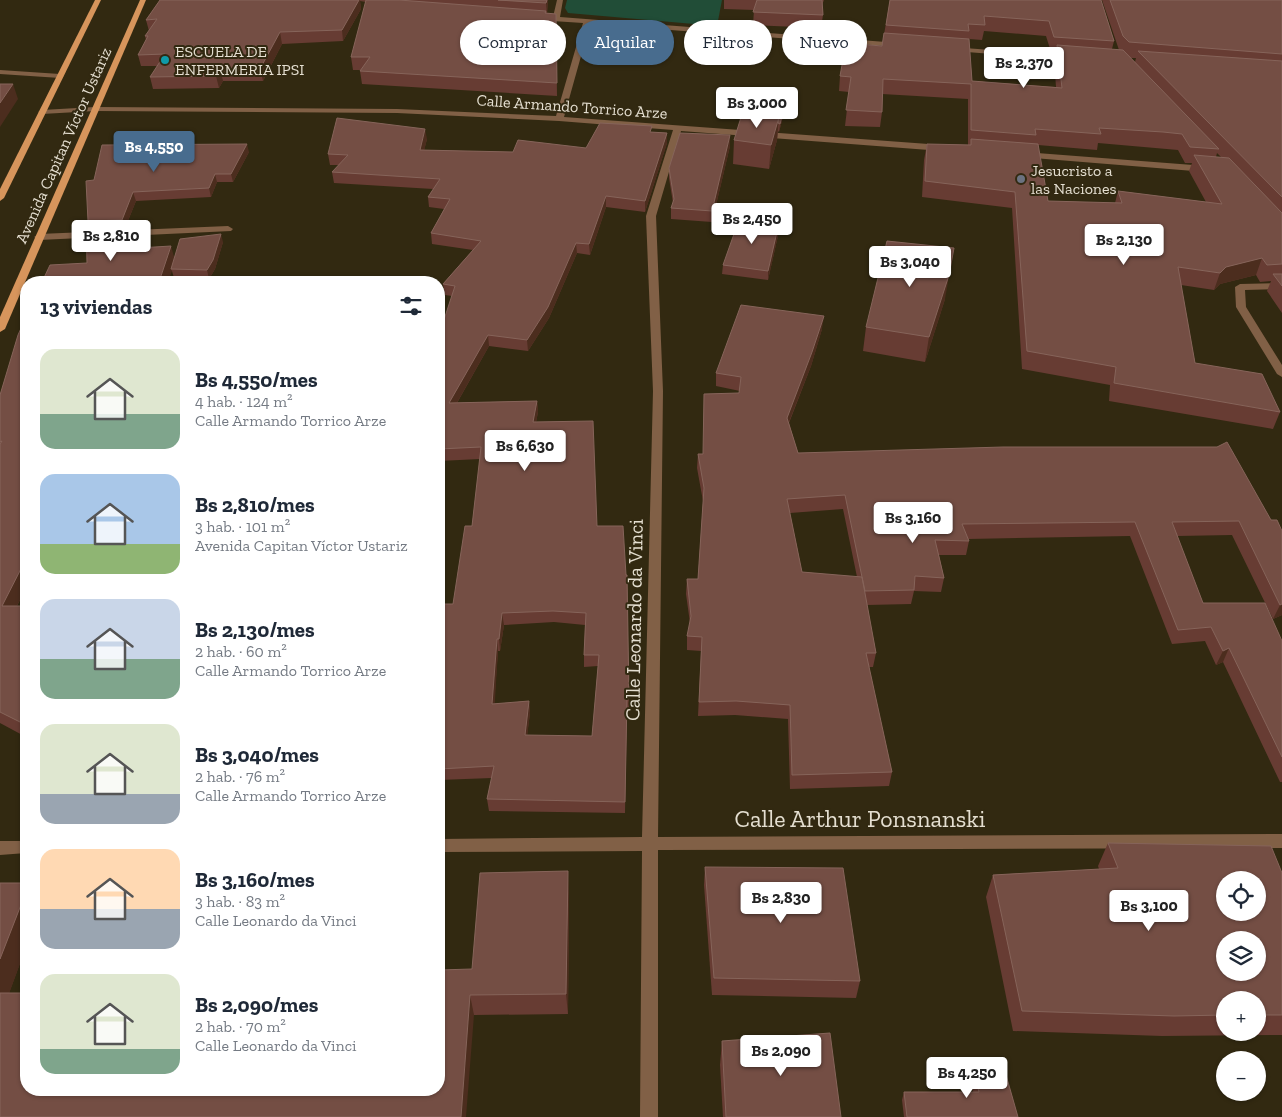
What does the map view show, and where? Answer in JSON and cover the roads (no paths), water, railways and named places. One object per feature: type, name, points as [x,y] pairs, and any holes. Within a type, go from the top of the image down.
[{"type":"main road","name":"Avenida Capitan Víctor Ustariz","points":[[0,198],[98,0]]},
{"type":"main road","name":"Avenida Capitan Víctor Ustariz","points":[[22,276],[143,0]]},
{"type":"main road","name":"Avenida Capitan Víctor Ustariz","points":[[0,329],[20,282]]},
{"type":"street","points":[[536,18],[556,20],[560,0]]},
{"type":"street","points":[[674,29],[904,46]]},
{"type":"street","points":[[944,49],[1083,59]]},
{"type":"street","points":[[559,119],[576,60]]},
{"type":"street","points":[[0,72],[60,76]]},
{"type":"street","name":"Calle Armando Torrico Arze","points":[[42,112],[95,109],[398,111],[559,119],[947,149]]},
{"type":"street","name":"Calle Leonardo da Vinci","points":[[649,1117],[650,844],[658,391],[651,216],[678,128]]},
{"type":"street","points":[[1016,154],[1216,169]]},
{"type":"street","points":[[39,237],[228,229]]},
{"type":"street","points":[[1282,286],[1240,287],[1241,307],[1282,374]]},
{"type":"street","name":"Calle Arthur Ponsnanski","points":[[445,845],[1282,841]]},
{"type":"street","points":[[0,848],[20,848]]},
{"type":"place","name":"ESCUELA DE ENFERMERIA IPSI","points":[[165,60]]},
{"type":"place","name":"Jesucristo a las Naciones","points":[[1021,179]]}]
